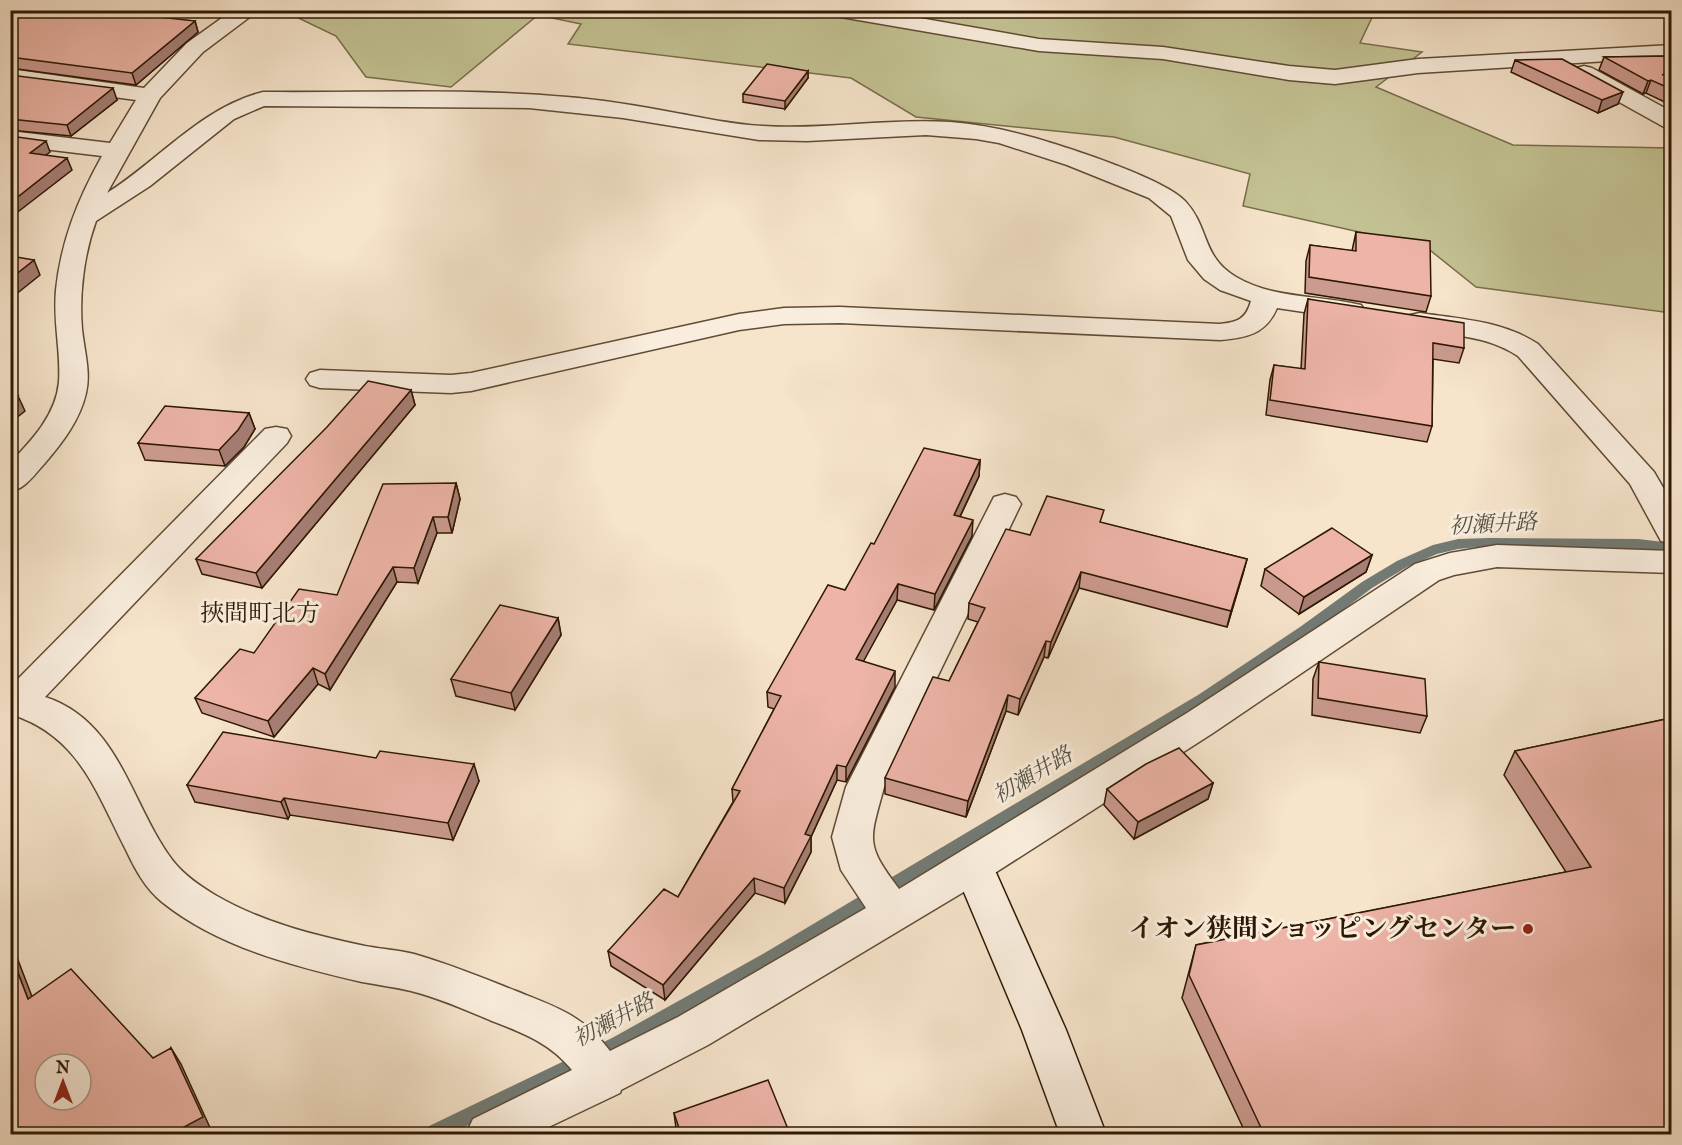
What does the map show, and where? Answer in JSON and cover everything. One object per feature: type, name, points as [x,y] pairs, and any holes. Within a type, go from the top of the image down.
[{"type":"street","points":[[10,482],[40,448],[59,422],[69,402],[73,376],[68,320],[70,289],[76,248],[84,217],[96,187],[150,94],[190,53],[217,30],[249,10]]},
{"type":"street","points":[[839,11],[1039,45],[1163,53],[1313,76],[1335,77],[1418,66],[1671,51]]},
{"type":"street","points":[[1556,57],[1671,122]]},
{"type":"street","points":[[10,76],[150,94]]},
{"type":"street","points":[[84,217],[134,188],[234,109],[263,99],[438,98],[539,102],[622,111],[746,132],[776,134],[912,128],[952,129],[991,134],[1039,147],[1162,195],[1182,212],[1197,252],[1208,268],[1230,283],[1266,297],[1492,333],[1519,343],[1528,350],[1643,478],[1671,533]]},
{"type":"street","points":[[10,138],[117,151]]},
{"type":"street","points":[[320,379],[451,384],[471,382],[730,324],[793,315],[1220,332],[1248,328],[1256,322],[1261,316],[1266,297]]},
{"type":"street","points":[[276,436],[15,701],[41,711],[78,732],[102,765],[156,871],[183,896],[235,924],[309,952],[431,978],[550,1024],[566,1032],[604,1077]]},
{"type":"street","points":[[892,914],[861,870],[851,837],[865,787],[1005,504]]},
{"type":"street","points":[[489,1134],[693,1031],[973,866],[1200,723],[1427,572],[1450,564],[1497,556],[1671,562]]},
{"type":"street","points":[[973,866],[1044,1030],[1083,1134]]},
{"type":"shaded area","points":[[284,11],[1375,11],[1360,43],[1422,52],[1376,87],[1513,145],[1671,148],[1671,313],[1476,287],[1426,247],[1243,206],[1250,174],[1114,137],[916,117],[851,78],[568,44],[581,24],[538,15],[451,87],[366,77],[336,36]]},
{"type":"building","points":[[10,10],[96,10],[195,21],[132,73],[10,57]]},
{"type":"building","points":[[1671,56],[1671,71],[1662,75],[1671,72],[1671,89],[1651,80],[1648,81],[1604,57]]},
{"type":"building","points":[[1562,59],[1623,92],[1602,100],[1515,60]]},
{"type":"building","points":[[767,64],[808,71],[785,101],[743,94]]},
{"type":"building","points":[[10,75],[113,88],[67,125],[10,119]]},
{"type":"building","points":[[10,136],[46,141],[30,153],[67,158],[10,203]]},
{"type":"building","points":[[1356,232],[1430,241],[1431,296],[1309,277],[1310,245],[1356,251]]},
{"type":"building","points":[[10,256],[34,260],[10,279]]},
{"type":"building","points":[[1308,299],[1464,323],[1464,348],[1433,343],[1432,426],[1270,400],[1274,365],[1305,369]]},
{"type":"building","points":[[368,381],[411,390],[256,573],[196,559],[327,427]]},
{"type":"building","points":[[10,395],[18,396],[10,402]]},
{"type":"building","points":[[165,406],[249,413],[238,430],[219,450],[138,443]]},
{"type":"building","points":[[924,448],[980,460],[954,515],[973,520],[935,594],[898,584],[856,659],[895,671],[846,767],[837,765],[805,834],[811,836],[784,888],[754,878],[663,985],[608,951],[664,889],[678,897],[740,791],[732,789],[781,696],[767,692],[828,585],[845,590],[871,543],[874,544]]},
{"type":"building","points":[[456,483],[448,517],[433,517],[414,568],[393,567],[325,674],[313,668],[268,721],[195,698],[240,649],[254,653],[299,589],[337,595],[383,484]]},
{"type":"building","points":[[1047,496],[1104,510],[1100,522],[1247,559],[1231,611],[1081,572],[1051,642],[1046,641],[1020,699],[1008,695],[968,801],[885,778],[933,677],[949,681],[985,608],[969,603],[1006,529],[1030,535]]},
{"type":"building","points":[[1332,528],[1372,555],[1304,597],[1265,569]]},
{"type":"building","points":[[500,605],[558,618],[511,693],[451,679]]},
{"type":"building","points":[[1319,662],[1425,679],[1427,716],[1318,698]]},
{"type":"building","name":"イオン狭間ショッピングセンター","points":[[1671,718],[1671,1134],[1264,1134],[1189,975],[1196,945],[1591,867],[1515,751]]},
{"type":"building","points":[[223,732],[376,758],[380,751],[474,764],[448,823],[284,798],[281,802],[187,785]]},
{"type":"building","points":[[1179,748],[1213,783],[1138,822],[1107,789],[1146,764]]},
{"type":"building","points":[[10,952],[28,999],[71,969],[153,1058],[171,1048],[203,1117],[171,1134],[10,1134]]},
{"type":"building","points":[[768,1080],[790,1134],[681,1134],[674,1113]]},
{"type":"waterway","name":"初瀬井路","points":[[432,1134],[618,1044],[767,960],[1203,699],[1305,631],[1367,585],[1402,564],[1433,550],[1458,544],[1489,542],[1638,544],[1672,548]]},
{"type":"place","name":"イオン狭間ショッピングセンター","points":[[1528,929]]},
{"type":"district","name":"挾間町北方","points":[[260,614]]}]
